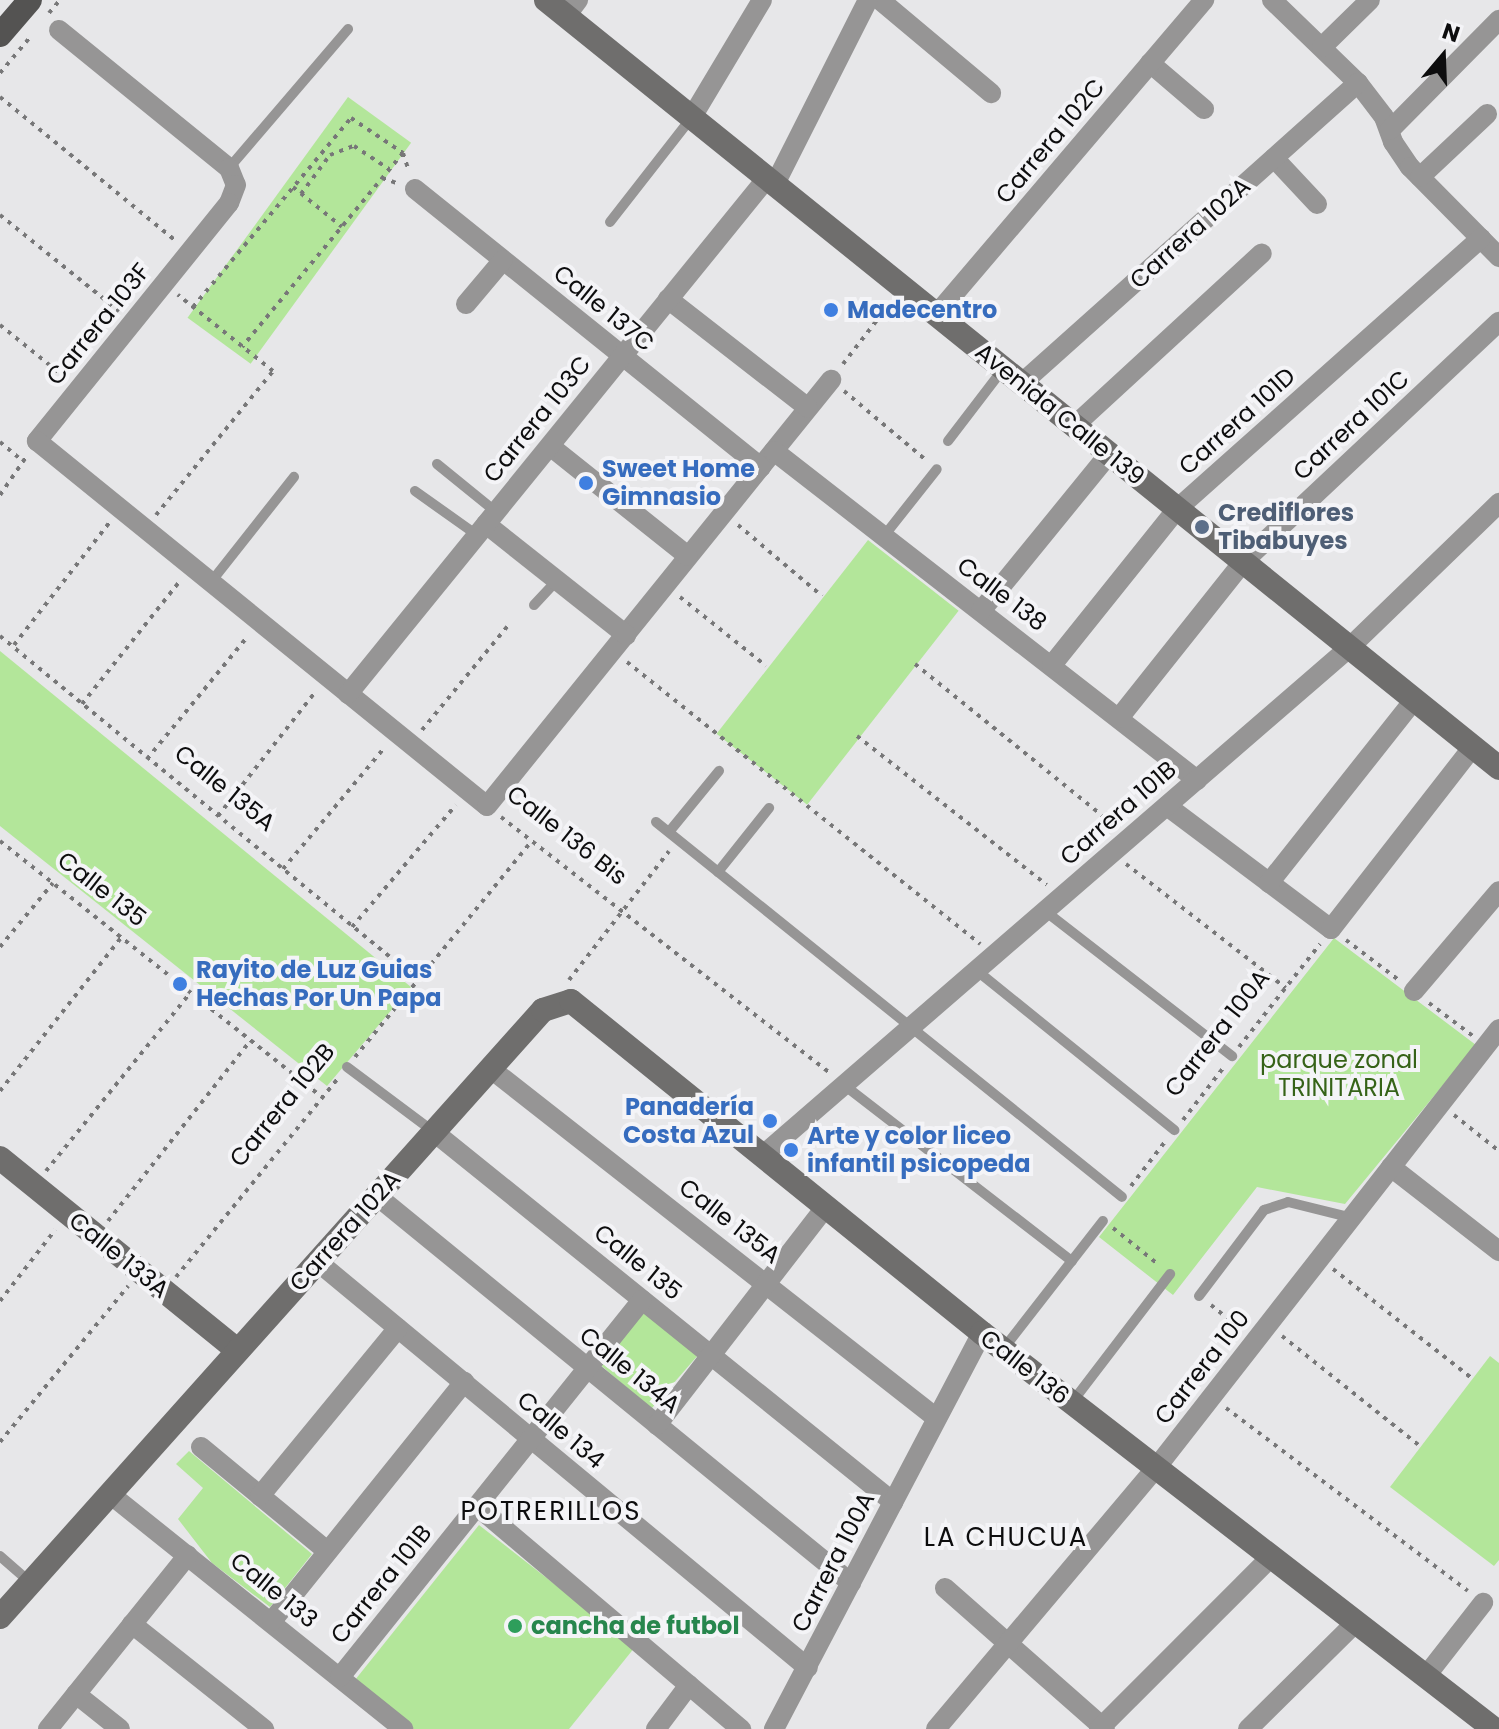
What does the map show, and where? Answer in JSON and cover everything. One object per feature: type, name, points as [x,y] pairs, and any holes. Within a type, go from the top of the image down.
[{"type":"main road","points":[[0,35],[30,0]]},
{"type":"street","name":"Avenida Calle 139","points":[[546,0],[572,8],[692,117],[1499,768]]},
{"type":"street","points":[[692,117],[762,0]]},
{"type":"street","name":"Carrera 103C","points":[[348,694],[668,299],[771,181],[868,0]]},
{"type":"street","points":[[880,0],[991,93]]},
{"type":"street","name":"Carrera 102C","points":[[936,315],[1204,0]]},
{"type":"street","points":[[1272,0],[1358,83],[1390,130],[1400,155],[1493,249]]},
{"type":"street","points":[[1322,47],[1370,0]]},
{"type":"street","points":[[1390,130],[1499,20]]},
{"type":"street","points":[[59,30],[232,177]]},
{"type":"street","points":[[1150,63],[1204,109]]},
{"type":"street","name":"Carrera 102A","points":[[1012,376],[1274,158],[1358,83]]},
{"type":"street","points":[[1420,177],[1487,114]]},
{"type":"street","points":[[1274,158],[1317,204]]},
{"type":"street","name":"Carrera 103F","points":[[37,441],[229,203],[232,177]]},
{"type":"street","name":"Calle 137C","points":[[415,189],[622,356],[767,459]]},
{"type":"street","name":"Carrera 101D","points":[[1052,665],[1177,509],[1493,249]]},
{"type":"street","points":[[1074,426],[1262,253]]},
{"type":"street","points":[[466,304],[503,260]]},
{"type":"street","points":[[668,299],[808,408]]},
{"type":"street","name":"Carrera 101C","points":[[1119,718],[1243,562],[1499,322]]},
{"type":"street","points":[[487,806],[831,380]]},
{"type":"street","name":"Calle 136 Bis","points":[[37,441],[487,806]]},
{"type":"street","points":[[550,446],[688,556]]},
{"type":"street","points":[[981,611],[1109,454]]},
{"type":"street","name":"Calle 138","points":[[767,459],[884,536],[1197,780]]},
{"type":"street","name":"Carrera 101B","points":[[763,1155],[1349,648],[1499,503]]},
{"type":"street","points":[[486,524],[557,580],[619,642]]},
{"type":"street","points":[[1269,883],[1414,700]]},
{"type":"street","points":[[1167,806],[1331,929],[1472,748]]},
{"type":"street","points":[[1414,991],[1499,891]]},
{"type":"street","name":"Carrera 102A","points":[[0,1617],[543,1010],[561,1001]]},
{"type":"street","name":"Calle 136","points":[[561,1001],[581,1005],[1003,1350],[1489,1727]]},
{"type":"street","name":"Carrera 100","points":[[936,1729],[1156,1468],[1499,1029]]},
{"type":"street","name":"Calle 135A","points":[[491,1069],[935,1417]]},
{"type":"street","name":"Calle 135","points":[[434,1132],[893,1502]]},
{"type":"street","name":"Calle 133A","points":[[0,1158],[238,1351]]},
{"type":"street","points":[[1391,1167],[1499,1251]]},
{"type":"street","name":"Calle 134A","points":[[377,1196],[851,1583]]},
{"type":"street","points":[[657,1425],[826,1206]]},
{"type":"street","name":"Calle 134","points":[[318,1262],[808,1668]]},
{"type":"street","name":"Carrera 101B","points":[[340,1677],[642,1300]]},
{"type":"street","points":[[260,1496],[398,1328]]},
{"type":"street","name":"Carrera 100A","points":[[774,1729],[935,1417],[982,1333]]},
{"type":"street","points":[[272,1621],[464,1382]]},
{"type":"street","points":[[201,1447],[327,1551]]},
{"type":"street","name":"Calle 133","points":[[110,1494],[403,1729]]},
{"type":"street","points":[[477,1506],[741,1729]]},
{"type":"street","points":[[48,1729],[188,1555]]},
{"type":"street","points":[[945,1588],[1102,1728],[1271,1557]]},
{"type":"street","points":[[1426,1676],[1483,1603]]},
{"type":"street","points":[[1248,1729],[1356,1622]]},
{"type":"street","points":[[132,1624],[264,1729]]},
{"type":"street","points":[[656,1729],[689,1685]]},
{"type":"street","points":[[76,1694],[120,1729]]},
{"type":"lane","points":[[232,177],[348,29]]},
{"type":"lane","points":[[610,222],[692,117]]},
{"type":"lane","points":[[948,441],[1012,376]]},
{"type":"lane","points":[[437,464],[486,524]]},
{"type":"lane","points":[[884,536],[937,469]]},
{"type":"lane","points":[[211,582],[294,477]]},
{"type":"lane","points":[[415,491],[486,524]]},
{"type":"lane","points":[[534,605],[557,580]]},
{"type":"lane","points":[[673,836],[719,771]]},
{"type":"lane","points":[[718,872],[769,808]]},
{"type":"lane","points":[[656,822],[909,1029],[1122,1197]]},
{"type":"lane","points":[[1045,911],[1232,1056]]},
{"type":"lane","points":[[976,970],[1174,1130]]},
{"type":"lane","name":"Calle 135","points":[[347,1067],[434,1132]]},
{"type":"lane","points":[[844,1085],[1072,1261]]},
{"type":"lane","points":[[1199,1296],[1264,1210],[1288,1202],[1352,1218]]},
{"type":"lane","points":[[1003,1350],[1103,1221]]},
{"type":"lane","points":[[1072,1403],[1170,1274]]},
{"type":"lane","points":[[0,1556],[31,1583]]},
{"type":"path","points":[[0,97],[189,252]]},
{"type":"path","points":[[193,307],[351,118],[403,153],[242,347]]},
{"type":"path","points":[[301,194],[330,155],[354,146],[389,169]]},
{"type":"path","points":[[293,187],[342,227]]},
{"type":"path","points":[[0,215],[133,322]]},
{"type":"path","points":[[145,529],[273,371],[164,283]]},
{"type":"path","points":[[888,306],[831,380],[937,469]]},
{"type":"path","points":[[0,325],[79,389]]},
{"type":"path","points":[[0,495],[37,441]]},
{"type":"path","points":[[0,442],[23,461]]},
{"type":"path","points":[[13,646],[120,508]]},
{"type":"path","points":[[724,513],[822,596]]},
{"type":"path","points":[[82,704],[192,567]]},
{"type":"path","points":[[665,585],[766,666]]},
{"type":"path","points":[[147,759],[260,621]]},
{"type":"path","points":[[283,869],[507,627]]},
{"type":"path","name":"Calle 135A","points":[[0,636],[418,980]]},
{"type":"path","points":[[619,642],[994,955]]},
{"type":"path","points":[[915,664],[1130,838]]},
{"type":"path","points":[[218,816],[327,677]]},
{"type":"path","points":[[857,736],[1061,897]]},
{"type":"path","points":[[352,927],[468,791]]},
{"type":"path","name":"Calle 136 Bis","points":[[487,806],[844,1085]]},
{"type":"path","points":[[561,1001],[570,978],[623,912],[673,836]]},
{"type":"path","name":"Calle 135","points":[[0,841],[322,1097]]},
{"type":"path","name":"Carrera 102B","points":[[164,1291],[532,841]]},
{"type":"path","points":[[1112,853],[1286,988]]},
{"type":"path","points":[[0,947],[53,883]]},
{"type":"path","name":"Carrera 100A","points":[[1122,1197],[1331,929]]},
{"type":"path","points":[[0,1091],[121,938]]},
{"type":"path","points":[[34,1185],[190,993]]},
{"type":"path","points":[[96,1236],[250,1041]]},
{"type":"path","points":[[1440,1104],[1499,1151]]},
{"type":"path","points":[[0,1301],[68,1213]]},
{"type":"path","points":[[1320,1259],[1473,1379]]},
{"type":"path","points":[[0,1442],[140,1272]]},
{"type":"path","points":[[1268,1325],[1421,1447]]},
{"type":"path","points":[[1212,1397],[1483,1603]]},
{"type":"green space","points":[[348,97],[411,143],[251,364],[188,318]]},
{"type":"green space","points":[[868,540],[959,611],[807,805],[717,734]]},
{"type":"green space","points":[[0,651],[411,987],[327,1086],[0,826]]},
{"type":"green space","name":"parque zonal TRINITARIA","points":[[1334,938],[1476,1045],[1345,1204],[1257,1187],[1173,1295],[1099,1237]]},
{"type":"green space","points":[[645,1311],[697,1356],[651,1409],[599,1364]]},
{"type":"green space","points":[[1490,1356],[1499,1363],[1499,1560],[1494,1566],[1390,1487]]},
{"type":"green space","points":[[189,1451],[312,1554],[270,1607],[212,1563],[178,1519],[203,1488],[176,1464]]},
{"type":"green space","points":[[479,1525],[635,1647],[569,1729],[414,1729],[355,1680]]},
{"type":"place","name":"Madecentro","points":[[831,310]]},
{"type":"place","name":"Sweet Home Gimnasio","points":[[586,483]]},
{"type":"place","name":"Crediflores Tibabuyes","points":[[1202,527]]},
{"type":"place","name":"Rayito de Luz Guias Hechas Por Un Papa","points":[[180,984]]},
{"type":"place","name":"Panadería Costa Azul","points":[[770,1121]]},
{"type":"place","name":"Arte y color liceo infantil psicopeda","points":[[791,1150]]},
{"type":"place","name":"cancha de futbol","points":[[515,1626]]},
{"type":"district","name":"POTRERILLOS","points":[[551,1512]]},
{"type":"district","name":"LA CHUCUA","points":[[1006,1538]]}]
